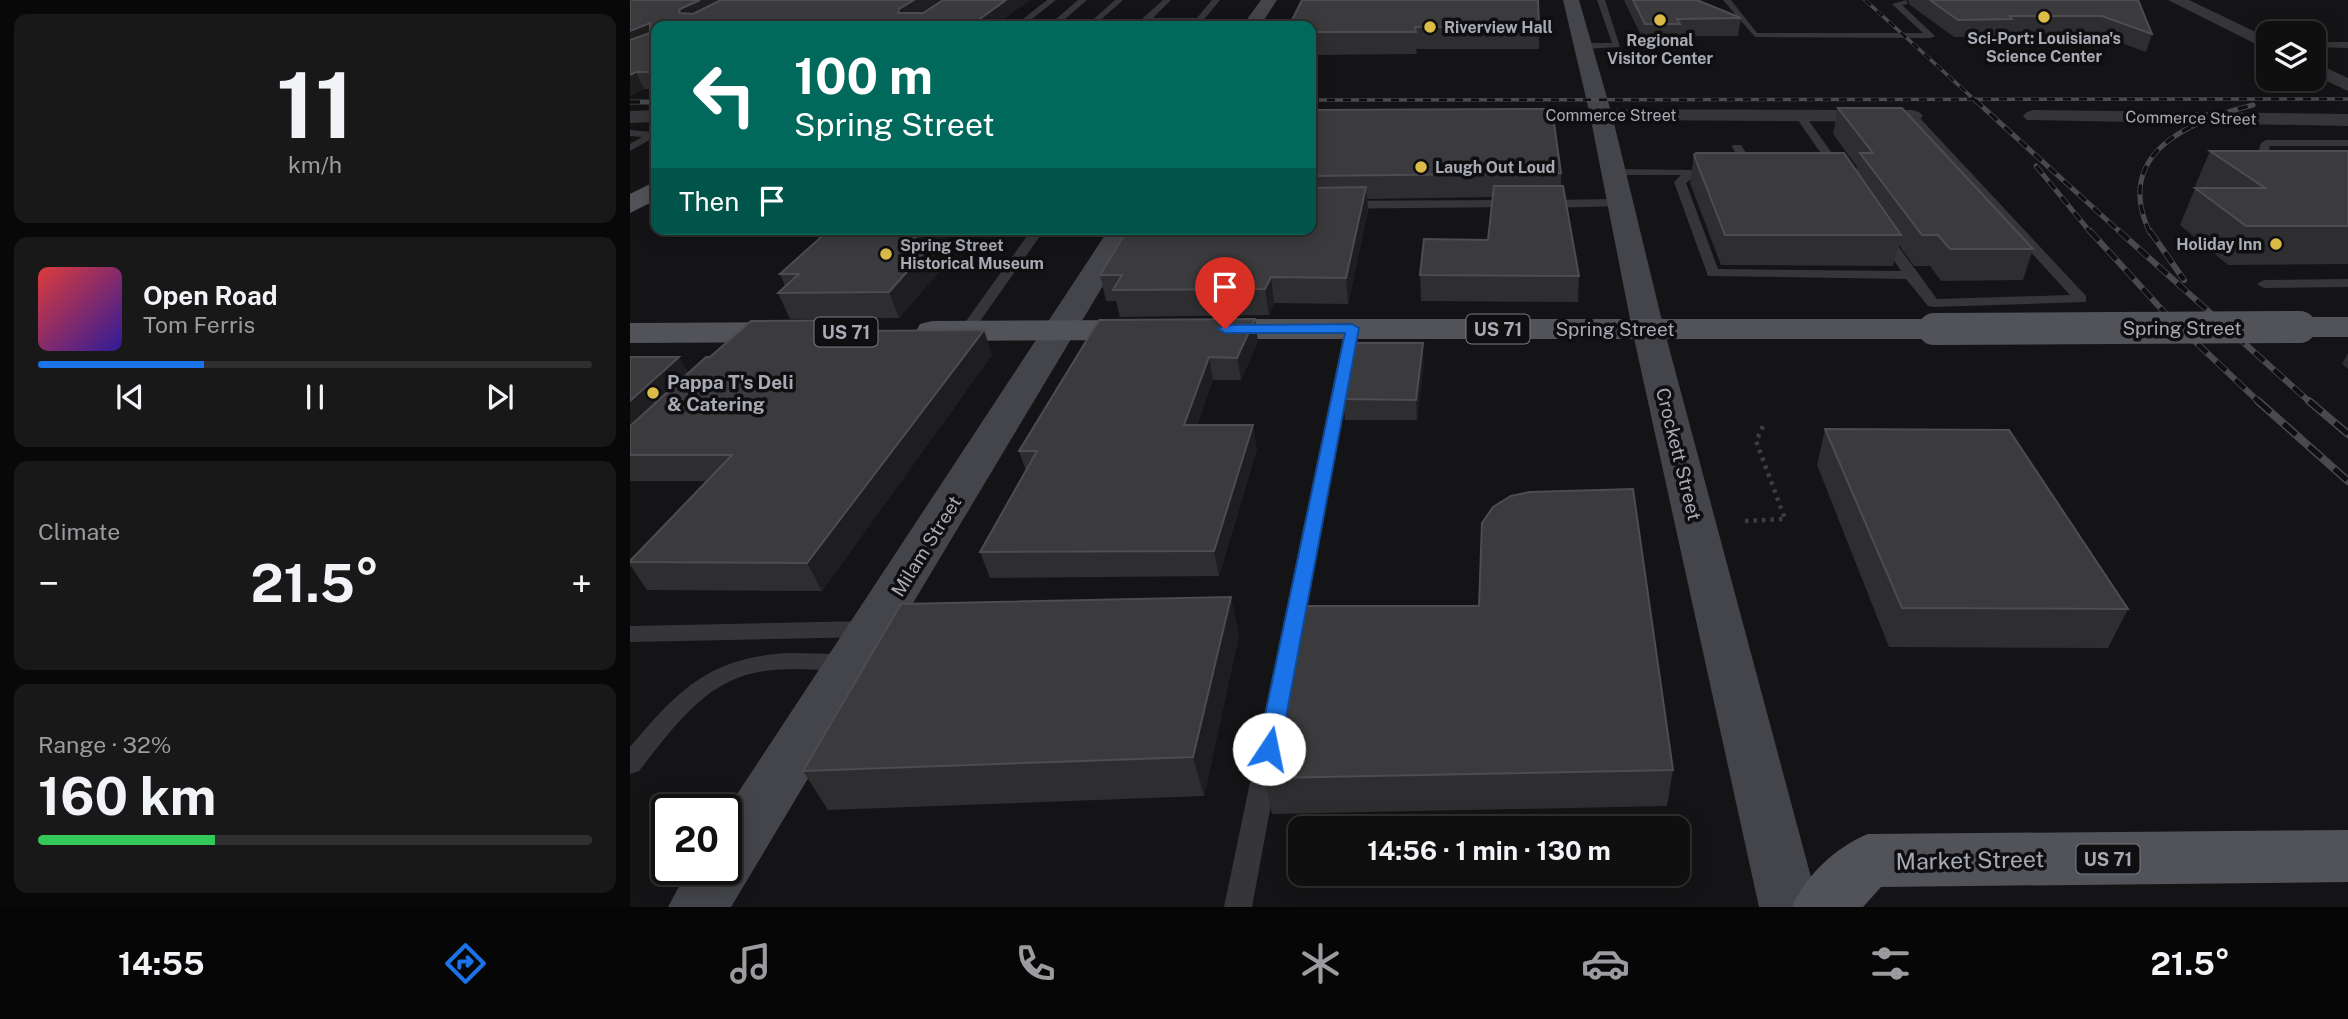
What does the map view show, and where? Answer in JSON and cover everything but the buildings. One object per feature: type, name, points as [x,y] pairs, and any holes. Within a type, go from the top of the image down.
[{"type":"main road","points":[[630,205],[651,192]]},
{"type":"main road","name":"Spring Street","points":[[897,331],[2348,327]]},
{"type":"main road","name":"US 71","points":[[630,333],[749,341],[827,332]]},
{"type":"main road","name":"Market Street","points":[[1822,907],[1868,861],[2348,856]]},
{"type":"street","points":[[1254,21],[1269,0]]},
{"type":"street","name":"Crockett Street","points":[[1571,0],[1789,907]]},
{"type":"street","points":[[2176,0],[2256,40]]},
{"type":"street","points":[[2326,74],[2347,85]]},
{"type":"street","name":"Commerce Street","points":[[1478,115],[1912,116]]},
{"type":"street","name":"Commerce Street","points":[[2034,116],[2348,121]]},
{"type":"street","name":"Milam Street","points":[[742,837],[1119,235]]},
{"type":"street","points":[[698,907],[712,885]]},
{"type":"lane","points":[[1025,21],[1052,0]]},
{"type":"lane","points":[[1058,21],[1083,0]]},
{"type":"lane","points":[[1096,21],[1119,0]]},
{"type":"lane","points":[[1167,0],[1146,20],[1199,20],[1216,0]]},
{"type":"lane","points":[[1583,46],[1617,45],[1601,0]]},
{"type":"lane","points":[[1727,0],[1755,36],[1931,36],[1901,3],[1885,0]]},
{"type":"lane","points":[[2326,45],[2348,45]]},
{"type":"lane","points":[[1800,116],[1838,174]]},
{"type":"lane","points":[[1875,223],[1910,275],[1933,303],[2081,299],[1912,116]]},
{"type":"lane","points":[[630,133],[647,134],[648,138],[630,148]]},
{"type":"lane","points":[[2285,167],[2262,156],[2266,143],[2348,143]]},
{"type":"lane","points":[[1737,147],[1752,171]]},
{"type":"lane","points":[[1316,205],[1617,188],[1697,172],[1680,182],[1713,273],[1910,275]]},
{"type":"lane","points":[[966,331],[1035,235]]},
{"type":"lane","points":[[2264,284],[2348,283]]},
{"type":"lane","points":[[1238,907],[1352,328]]},
{"type":"lane","points":[[630,634],[863,645]]},
{"type":"lane","points":[[630,764],[691,696],[732,670],[863,645]]},
{"type":"path","points":[[1745,522],[1785,519],[1756,441],[1765,422]]},
{"type":"railway","points":[[1865,0],[1974,99]]},
{"type":"railway","points":[[1316,100],[1974,99]]},
{"type":"railway","points":[[1974,99],[2348,99]]},
{"type":"railway","points":[[1975,100],[2121,233]]},
{"type":"railway","points":[[630,102],[651,102]]},
{"type":"railway","points":[[2150,233],[2141,205],[2141,181],[2149,162],[2163,145],[2182,131],[2205,120],[2253,105]]},
{"type":"railway","points":[[2036,166],[2091,233]]},
{"type":"railway","points":[[2090,231],[2165,313],[2260,403]]},
{"type":"railway","points":[[2119,231],[2311,403]]},
{"type":"railway","points":[[2150,231],[2184,280]]},
{"type":"railway","points":[[2258,401],[2348,481]]},
{"type":"railway","points":[[2309,401],[2348,434]]},
{"type":"place","name":"Sci-Port: Louisiana's Science Center","points":[[2044,17]]},
{"type":"place","name":"Regional Visitor Center","points":[[1660,20]]},
{"type":"place","name":"Riverview Hall","points":[[1430,27]]},
{"type":"place","name":"Laugh Out Loud","points":[[1421,167]]},
{"type":"place","name":"Holiday Inn","points":[[2276,244]]},
{"type":"place","name":"Spring Street Historical Museum","points":[[886,254]]},
{"type":"place","name":"Pappa T's Deli & Catering","points":[[653,393]]},
{"type":"route","points":[[1225,329],[1352,328],[1269,749]]}]
